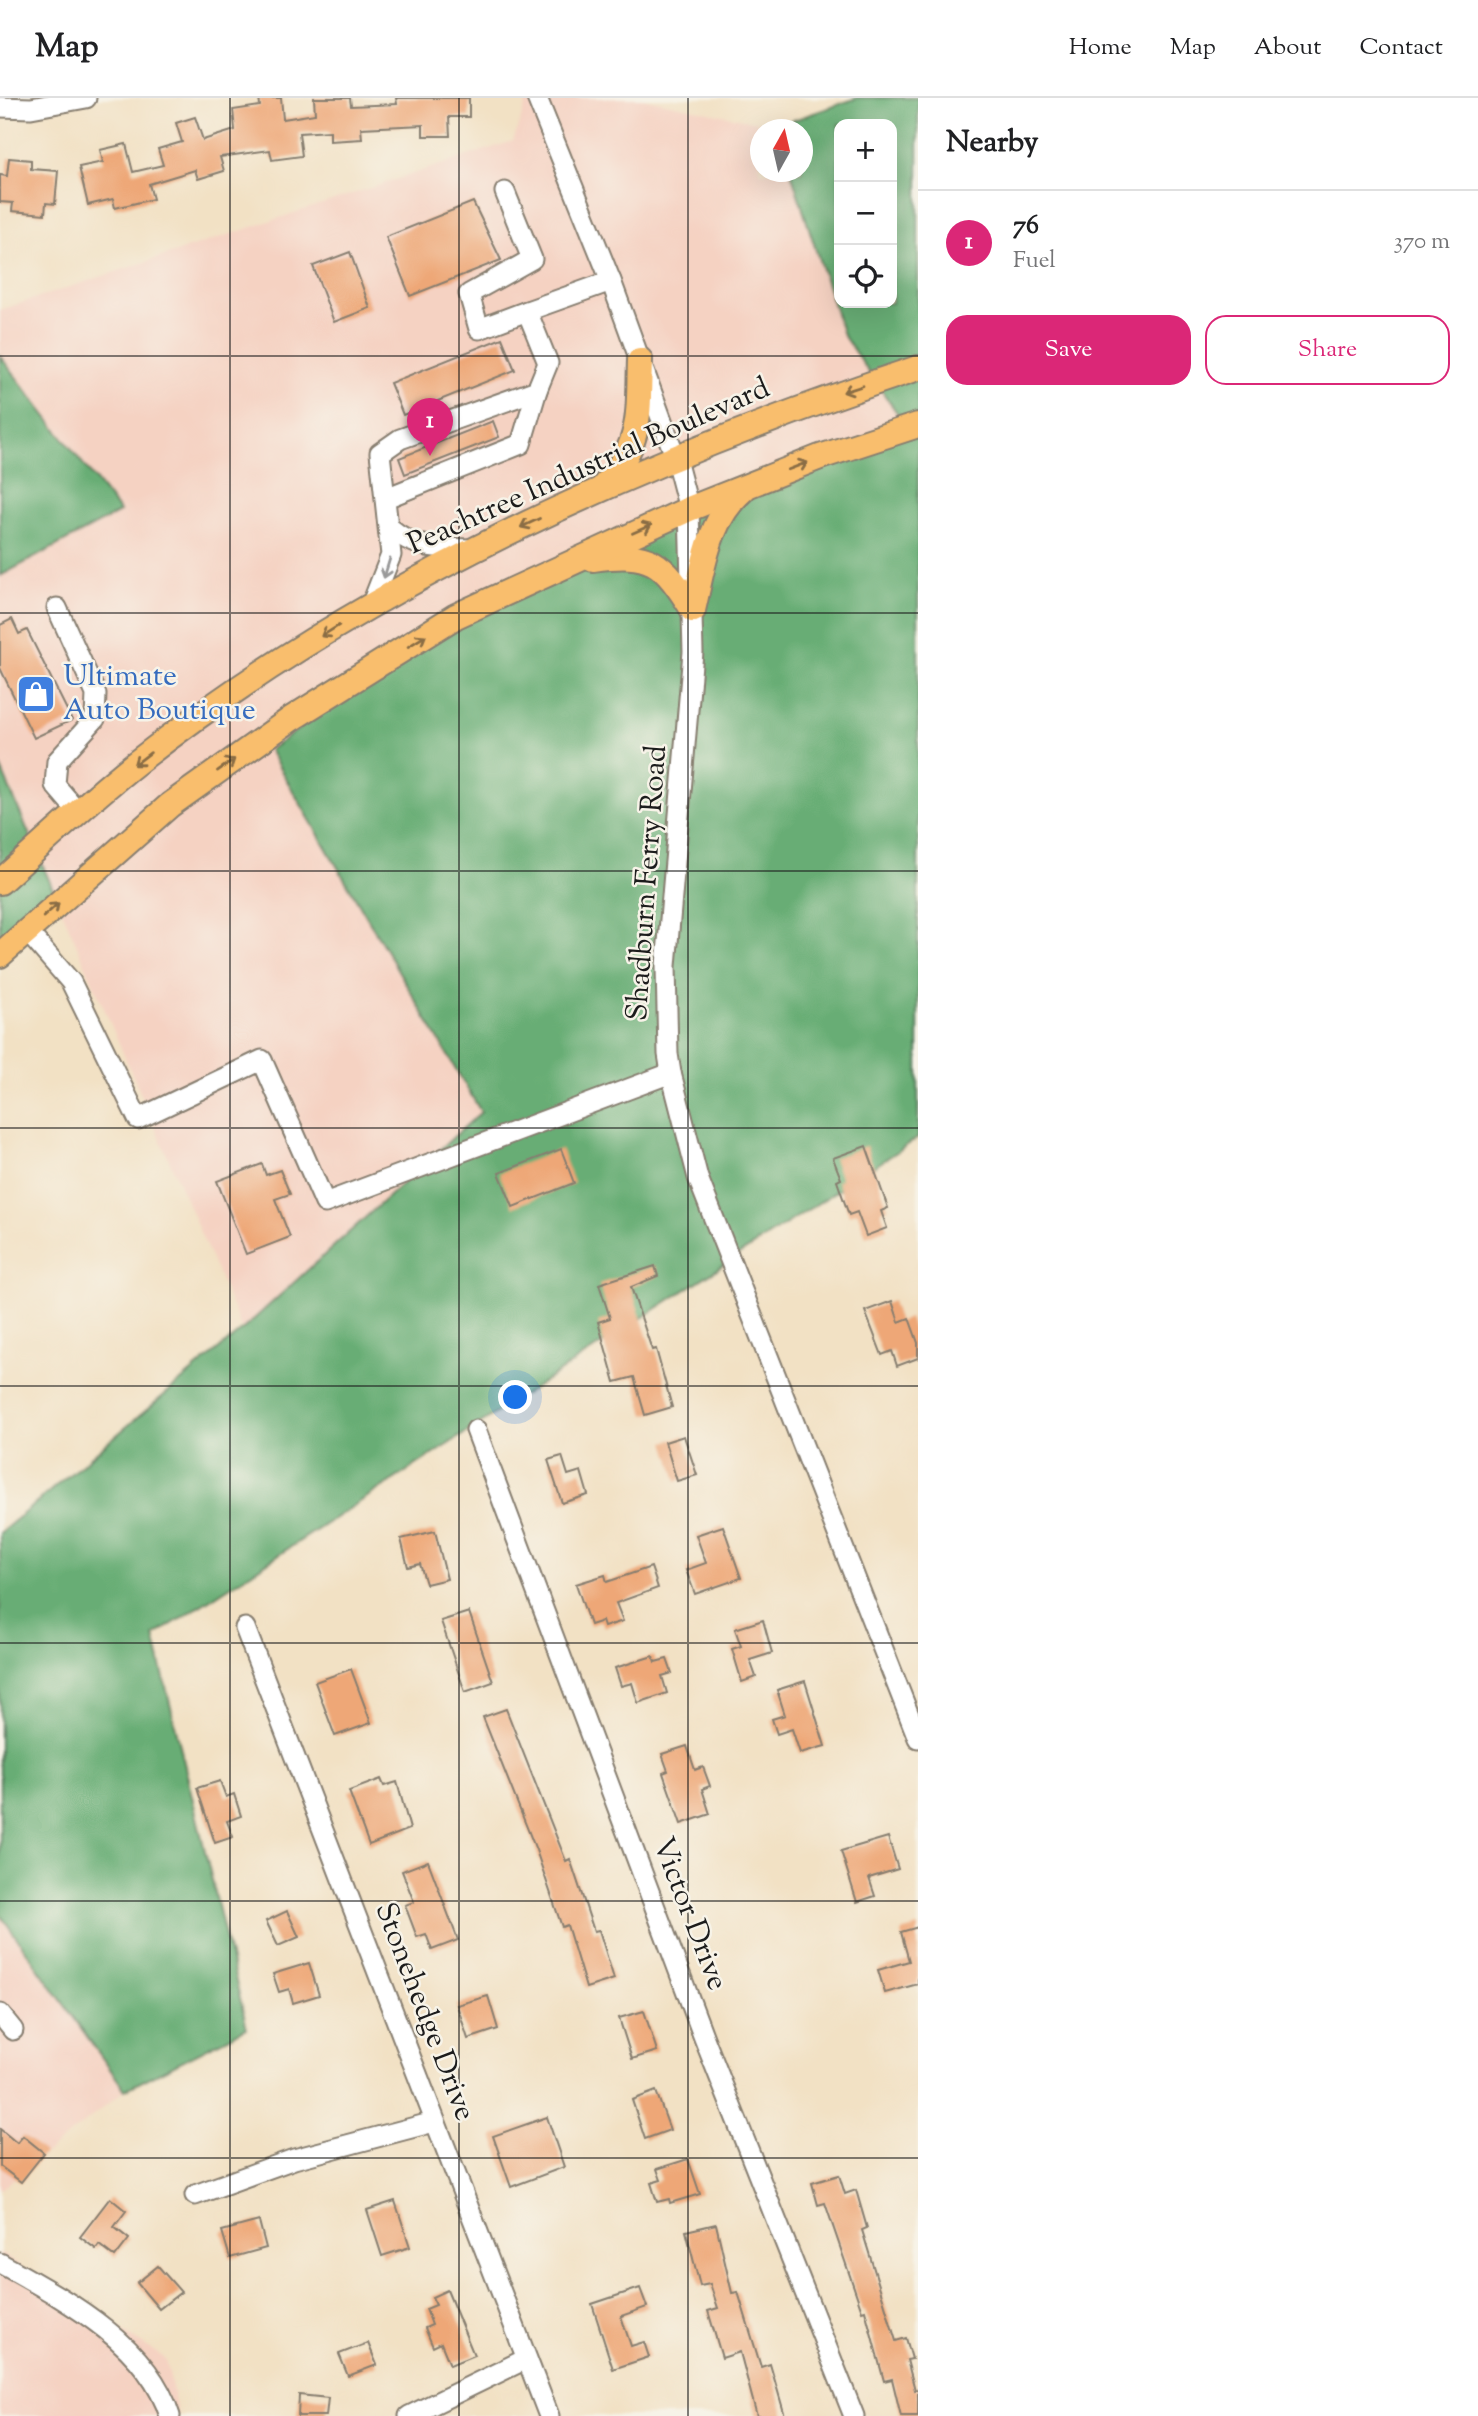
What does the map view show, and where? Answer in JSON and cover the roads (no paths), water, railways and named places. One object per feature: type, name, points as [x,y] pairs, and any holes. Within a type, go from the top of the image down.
[{"type":"main road","points":[[602,489],[622,466],[635,440],[640,360]]},
{"type":"main road","name":"Peachtree Industrial Boulevard","points":[[0,882],[136,763],[216,706],[372,606],[473,549],[675,456],[801,407],[918,368]]},
{"type":"main road","points":[[0,955],[170,805],[291,719],[456,617],[569,562],[689,509],[753,483],[918,425]]},
{"type":"main road","points":[[693,610],[710,537],[725,509],[753,483]]},
{"type":"main road","points":[[569,562],[619,555],[638,556],[658,564],[693,610]]},
{"type":"street","points":[[0,107],[31,108],[86,98]]},
{"type":"street","name":"Shadburn Ferry Road","points":[[537,98],[611,281],[675,456],[689,509],[693,610],[687,733],[666,966],[668,1054],[671,1073],[698,1178],[918,1738]]},
{"type":"street","points":[[505,192],[532,259],[469,294],[479,329],[611,281]]},
{"type":"street","points":[[386,498],[521,444],[548,363],[527,311]]},
{"type":"street","points":[[372,606],[391,555],[380,453],[400,439],[537,390]]},
{"type":"street","points":[[390,528],[405,541],[426,548],[473,549]]},
{"type":"street","points":[[57,608],[96,694],[95,719],[57,761],[55,785],[79,813]]},
{"type":"street","points":[[27,932],[71,982],[138,1119],[262,1060],[325,1203],[671,1073]]},
{"type":"street","name":"Victor Drive","points":[[476,1430],[704,2038],[854,2416]]},
{"type":"street","name":"Stonehedge Drive","points":[[245,1628],[550,2416]]},
{"type":"street","points":[[0,2014],[13,2030]]},
{"type":"street","points":[[195,2195],[294,2160],[434,2122]]},
{"type":"street","points":[[0,2263],[51,2291],[116,2339],[148,2369],[170,2416]]},
{"type":"street","points":[[409,2416],[526,2359]]},
{"type":"place","name":"76","points":[[430,456]]},
{"type":"place","name":"Ultimate Auto Boutique","points":[[36,694]]}]
